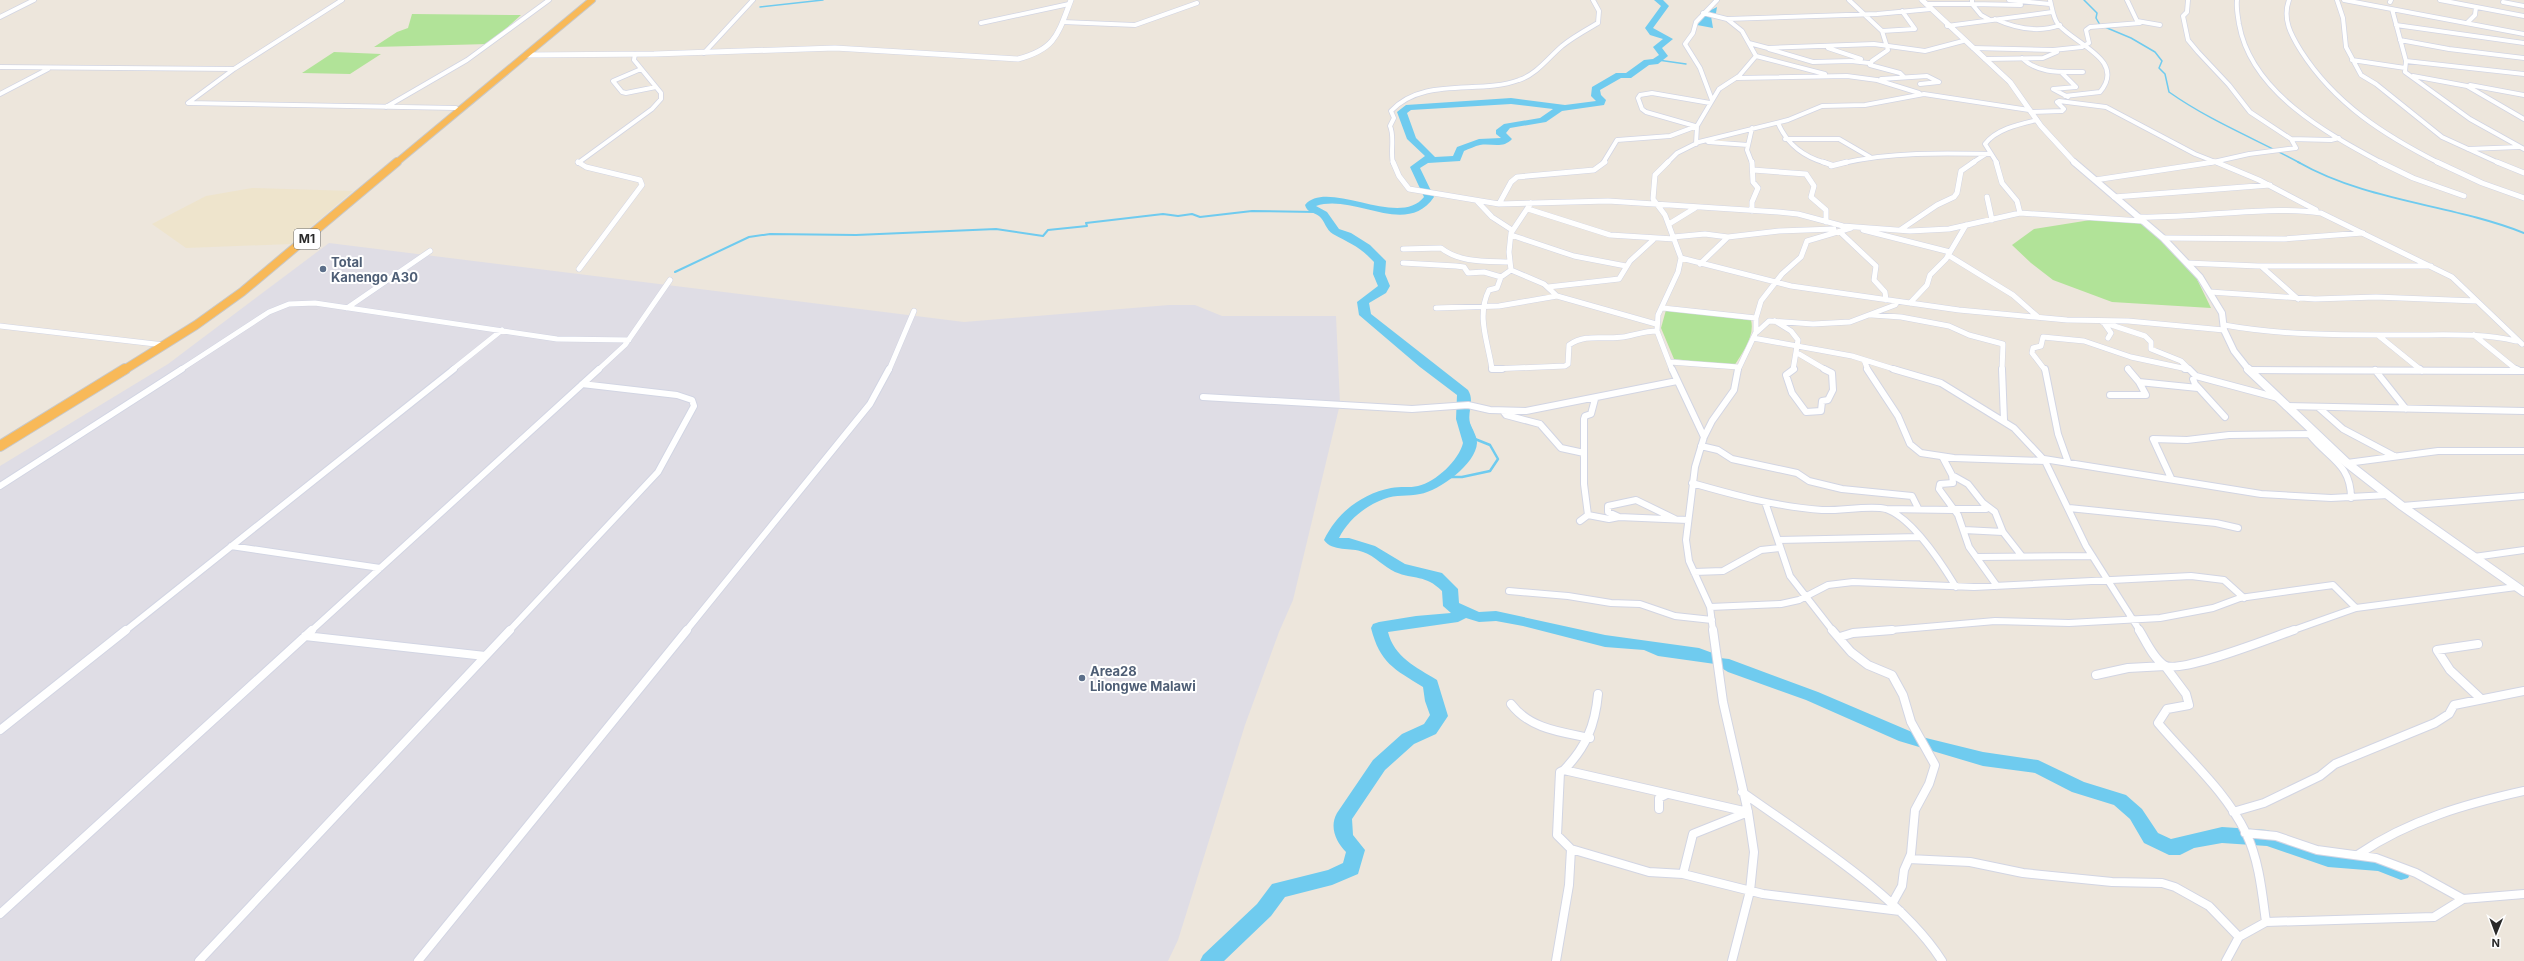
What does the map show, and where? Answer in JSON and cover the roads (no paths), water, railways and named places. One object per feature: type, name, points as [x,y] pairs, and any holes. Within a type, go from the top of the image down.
[{"type":"highway","name":"M1","points":[[0,440],[204,314],[255,274],[587,0]]},
{"type":"highway","name":"M1","points":[[0,446],[164,346],[218,310],[276,264],[592,0]]},
{"type":"street","points":[[0,17],[34,0]]},
{"type":"street","points":[[342,0],[234,69],[188,103],[385,108],[456,108]]},
{"type":"street","points":[[385,108],[467,60],[549,0]]},
{"type":"street","points":[[704,53],[753,0]]},
{"type":"street","points":[[1593,0],[1598,11],[1598,23],[1582,31],[1550,59],[1519,80],[1493,86],[1438,89],[1408,99],[1393,107],[1392,112],[1394,118],[1390,126],[1393,133],[1390,142],[1392,165],[1404,183],[1416,191],[1499,204],[1578,201],[1798,214],[1826,222],[1854,227],[1949,254],[2013,295],[2038,317]]},
{"type":"street","points":[[1711,102],[1706,92],[1701,70],[1687,52],[1685,44],[1693,33],[1695,23],[1717,0]]},
{"type":"street","points":[[1749,43],[1768,48],[1787,57],[1813,62],[1859,61],[1869,63],[1888,50],[1887,46],[1882,31],[1849,0]]},
{"type":"street","points":[[2009,0],[2050,2],[2052,12],[2060,25],[2087,46],[2107,67],[2109,80],[2100,92],[2065,96]]},
{"type":"street","points":[[2127,0],[2133,10],[2136,20],[2140,23]]},
{"type":"street","points":[[2095,180],[2216,163],[2249,154],[2296,149],[2291,140],[2250,112],[2229,85],[2188,40],[2183,16],[2187,12],[2188,0]]},
{"type":"street","points":[[2237,0],[2237,29],[2244,48],[2258,69],[2292,107],[2339,138],[2407,175],[2464,196]]},
{"type":"street","points":[[2289,0],[2286,16],[2294,40],[2310,67],[2360,118],[2390,138],[2462,176],[2524,198]]},
{"type":"street","points":[[2337,0],[2343,18],[2346,47],[2361,75],[2376,84],[2435,132],[2466,149],[2524,173]]},
{"type":"street","points":[[2344,0],[2524,34]]},
{"type":"street","points":[[2440,0],[2524,16]]},
{"type":"street","points":[[2500,11],[2503,1],[2524,6]]},
{"type":"street","points":[[526,55],[704,53],[835,48],[1018,59],[1039,54],[1050,47],[1070,2]]},
{"type":"street","points":[[981,23],[1070,2]]},
{"type":"street","points":[[1703,13],[1727,19],[1818,14],[1865,14],[1902,11],[1927,4],[1972,2],[2021,5]]},
{"type":"street","points":[[1972,2],[1981,15],[1990,20]]},
{"type":"street","points":[[1062,22],[1135,25],[1197,3]]},
{"type":"street","points":[[1927,4],[1947,26],[2010,82],[2037,120],[2067,155],[2163,238],[2187,263],[2210,292],[2222,313],[2224,328],[2234,351],[2249,370],[2286,406],[2312,435],[2402,506],[2524,592]]},
{"type":"street","points":[[2467,23],[2475,15],[2476,7]]},
{"type":"street","points":[[2392,9],[2406,61],[2405,72],[2470,119],[2522,148]]},
{"type":"street","points":[[1882,31],[1915,29],[1902,11]]},
{"type":"street","points":[[1947,26],[2052,12]]},
{"type":"street","points":[[1727,19],[1742,31],[1756,56],[1825,74],[1878,80],[1924,94],[2030,111],[2062,111],[2064,109],[2057,102],[2069,100],[2106,107],[2163,138],[2216,163],[2270,185],[2321,213],[2452,277],[2523,345]]},
{"type":"street","points":[[1995,20],[2008,26],[2024,28],[2060,25]]},
{"type":"street","points":[[1985,59],[2045,58],[2053,53],[2064,52],[2087,46],[2090,40],[2086,30],[2088,27],[2094,25],[2127,25],[2140,23],[2160,24]]},
{"type":"street","points":[[2396,25],[2524,43]]},
{"type":"street","points":[[2400,40],[2449,49],[2524,58]]},
{"type":"street","points":[[1768,48],[1887,46],[1925,51],[1963,41]]},
{"type":"street","points":[[1822,46],[1869,63],[1872,67],[1900,73],[1904,77]]},
{"type":"street","points":[[1973,48],[2064,52]]},
{"type":"street","points":[[579,269],[643,183],[640,180],[576,163],[656,105],[661,97],[656,87],[634,60],[635,54]]},
{"type":"street","points":[[1696,144],[1697,126],[1711,102],[1723,85],[1737,78],[1756,56]]},
{"type":"street","points":[[2022,58],[2045,71],[2062,73],[2083,72]]},
{"type":"street","points":[[2352,60],[2405,68]]},
{"type":"street","points":[[2406,61],[2524,74]]},
{"type":"street","points":[[0,67],[234,69]]},
{"type":"street","points":[[0,94],[50,68]]},
{"type":"street","points":[[641,69],[613,80],[622,92],[626,93],[656,87]]},
{"type":"street","points":[[2062,73],[2076,86],[2053,89],[2070,99],[2069,100]]},
{"type":"street","points":[[1737,78],[1813,77],[1825,74]]},
{"type":"street","points":[[2410,75],[2524,95]]},
{"type":"street","points":[[1878,80],[1927,76],[1939,82],[1920,84]]},
{"type":"street","points":[[2458,83],[2470,88],[2524,119]]},
{"type":"street","points":[[1697,126],[1646,112],[1642,109],[1638,98],[1640,95],[1652,93],[1711,102]]},
{"type":"street","points":[[1704,437],[1677,381],[1657,331],[1656,324],[1678,272],[1681,258],[1668,224],[1658,205],[1653,199],[1655,175],[1677,153],[1702,141],[1778,122],[1822,106],[1871,104],[1924,94]]},
{"type":"street","points":[[2020,213],[2017,201],[2002,183],[1997,165],[1989,154],[1986,146],[1988,140],[2020,124],[2037,120]]},
{"type":"street","points":[[1778,122],[1785,139],[1802,154],[1832,165],[1872,158],[1925,153],[1989,154]]},
{"type":"street","points":[[1499,204],[1511,182],[1517,177],[1594,170],[1605,162],[1617,140],[1670,136],[1697,126]]},
{"type":"street","points":[[1752,128],[1748,145],[1748,153],[1753,170],[1753,182],[1758,188],[1752,202],[1752,211]]},
{"type":"street","points":[[1785,139],[1839,138],[1872,158]]},
{"type":"street","points":[[2291,140],[2331,140],[2339,138]]},
{"type":"street","points":[[1702,141],[1748,145]]},
{"type":"street","points":[[2466,149],[2522,148]]},
{"type":"street","points":[[1900,230],[1937,205],[1954,197],[1957,193],[1961,171],[1989,154]]},
{"type":"street","points":[[1753,170],[1806,174],[1814,186],[1811,197],[1826,210],[1826,222]]},
{"type":"street","points":[[2114,197],[2270,185]]},
{"type":"street","points":[[1987,197],[1992,220]]},
{"type":"street","points":[[1477,201],[1492,217],[1512,232],[1538,244],[1582,259],[1626,266]]},
{"type":"street","points":[[1511,270],[1508,250],[1512,232],[1531,203]]},
{"type":"street","points":[[1668,224],[1697,208]]},
{"type":"street","points":[[1528,209],[1565,218],[1603,233],[1653,240],[1705,234],[1728,237],[1779,231],[1854,227],[1900,230],[1939,230],[2020,213],[2140,219],[2298,210],[2321,213]]},
{"type":"street","points":[[1910,303],[1927,285],[1930,275],[1935,272],[1949,254],[1966,225]]},
{"type":"street","points":[[1755,335],[1756,318],[1761,301],[1801,257],[1808,240],[1854,227]]},
{"type":"street","points":[[1840,232],[1876,266],[1877,270],[1874,280],[1882,288],[1886,300]]},
{"type":"street","points":[[2163,238],[2284,239],[2363,234]]},
{"type":"street","points":[[1700,264],[1711,256],[1723,239],[1728,237]]},
{"type":"street","points":[[1548,287],[1619,279],[1624,275],[1626,266],[1653,240]]},
{"type":"street","points":[[1403,249],[1441,248],[1448,251],[1449,255],[1472,260],[1510,262]]},
{"type":"street","points":[[347,308],[430,251]]},
{"type":"street","points":[[1681,258],[1776,283],[1898,302],[2038,317],[2379,336],[2502,336],[2523,345]]},
{"type":"street","points":[[1403,263],[1427,261],[1432,264],[1442,263],[1464,267],[1468,272],[1484,272],[1501,278]]},
{"type":"street","points":[[2187,263],[2262,267],[2300,266],[2365,268],[2432,266]]},
{"type":"street","points":[[2262,267],[2298,299]]},
{"type":"street","points":[[1511,270],[1501,278],[1497,288],[1487,293],[1482,306],[1481,314],[1493,370],[1565,366],[1568,364],[1569,345],[1572,342],[1592,337],[1622,337],[1638,332],[1657,331]]},
{"type":"street","points":[[1511,270],[1548,287],[1557,296]]},
{"type":"street","points":[[0,914],[630,340],[670,280]]},
{"type":"street","points":[[2210,292],[2298,299],[2337,300],[2376,297],[2476,301]]},
{"type":"street","points":[[1436,308],[1499,306],[1557,296],[1605,308],[1620,316],[1656,324]]},
{"type":"street","points":[[1732,961],[1750,892],[1754,852],[1748,812],[1742,792],[1723,702],[1710,607],[1686,550],[1692,483],[1701,446],[1712,421],[1732,394],[1738,367],[1755,335],[1766,322],[1836,323],[1855,321],[1895,305],[1898,302]]},
{"type":"street","points":[[0,486],[269,312],[296,303],[347,308],[557,339],[630,340]]},
{"type":"street","points":[[1663,308],[1756,318]]},
{"type":"street","points":[[418,961],[870,404],[885,379],[914,311]]},
{"type":"street","points":[[1872,315],[1900,317],[1949,326],[1969,335],[2003,344],[2004,352],[2001,374],[2004,420]]},
{"type":"street","points":[[2095,320],[2145,336],[2151,342],[2151,349],[2154,352],[2176,358],[2196,376],[2278,398]]},
{"type":"street","points":[[1776,321],[1794,333],[1800,347],[1794,369],[1786,375],[1790,389],[1806,412],[1821,411],[1822,401],[1828,400],[1834,390],[1832,373],[1799,354]]},
{"type":"street","points":[[2104,323],[2111,333],[2108,338]]},
{"type":"street","points":[[0,326],[164,346]]},
{"type":"street","points":[[0,730],[502,330]]},
{"type":"street","points":[[1755,335],[1800,347],[1864,360],[1945,385],[2004,420],[2020,433],[2044,460],[2092,556],[2132,619],[2186,694],[2189,705],[2167,709],[2158,720],[2158,723],[2233,812],[2246,833],[2258,867],[2266,922]]},
{"type":"street","points":[[2473,335],[2490,350],[2518,370]]},
{"type":"street","points":[[2379,336],[2413,362],[2422,372]]},
{"type":"street","points":[[2068,462],[2058,434],[2044,366],[2032,353],[2033,348],[2042,346],[2043,337],[2084,341],[2131,357],[2187,369]]},
{"type":"street","points":[[1864,360],[1877,386],[1900,418],[1913,448],[1921,453],[1943,458],[2044,460],[2068,462],[2267,495],[2351,498],[2388,495]]},
{"type":"street","points":[[1670,362],[1738,367]]},
{"type":"street","points":[[2110,395],[2146,395],[2139,382],[2128,368]]},
{"type":"street","points":[[2249,370],[2375,370],[2422,372],[2524,371]]},
{"type":"street","points":[[2375,370],[2406,409]]},
{"type":"street","points":[[2196,376],[2193,379],[2198,388],[2225,417]]},
{"type":"street","points":[[1203,397],[1412,409],[1450,408],[1468,405],[1502,411],[1533,410],[1595,399],[1677,381]]},
{"type":"street","points":[[2139,382],[2198,388]]},
{"type":"street","points":[[199,961],[658,472],[694,406],[692,400],[677,395],[636,392],[582,384]]},
{"type":"street","points":[[1588,515],[1586,511],[1588,497],[1585,491],[1586,460],[1584,453],[1586,439],[1584,423],[1585,416],[1591,414],[1595,399]]},
{"type":"street","points":[[2286,406],[2524,411]]},
{"type":"street","points":[[2318,407],[2343,429],[2394,456]]},
{"type":"street","points":[[1502,411],[1506,415],[1540,424],[1561,448],[1584,453]]},
{"type":"street","points":[[2171,478],[2153,439],[2187,440],[2229,435],[2312,435]]},
{"type":"street","points":[[2312,435],[2316,443],[2347,470],[2352,486],[2351,498]]},
{"type":"street","points":[[1701,446],[1718,450],[1732,459],[1797,473],[1809,481],[1842,489],[1912,496],[1918,508]]},
{"type":"street","points":[[2347,463],[2459,449],[2524,451]]},
{"type":"street","points":[[1943,458],[1952,475],[1952,484],[1939,486],[1964,530],[1965,540],[1997,586]]},
{"type":"street","points":[[1952,475],[1972,486],[1986,509]]},
{"type":"street","points":[[1692,483],[1765,502],[1823,510],[1885,510],[1918,508],[1986,509],[1995,512],[2003,532],[2021,555]]},
{"type":"street","points":[[2402,506],[2524,496]]},
{"type":"street","points":[[1619,518],[1608,512],[1608,506],[1636,500],[1678,520]]},
{"type":"street","points":[[1765,502],[1790,576],[1805,597],[1851,652],[1868,665],[1892,675],[1903,695],[1911,722],[1935,766],[1929,784],[1922,794],[1915,810],[1913,838],[1909,859],[1904,870],[1902,886],[1892,904]]},
{"type":"street","points":[[2069,508],[2216,523],[2238,528]]},
{"type":"street","points":[[1885,510],[1897,515],[1920,537],[1937,556],[1956,587]]},
{"type":"street","points":[[1580,521],[1588,515],[1609,519],[1688,520]]},
{"type":"street","points":[[1964,530],[2003,532]]},
{"type":"street","points":[[1778,540],[1920,537]]},
{"type":"street","points":[[232,546],[380,568]]},
{"type":"street","points":[[1694,572],[1723,571],[1761,550],[1780,548]]},
{"type":"street","points":[[2474,557],[2524,550]]},
{"type":"street","points":[[1977,558],[2021,555],[2092,556]]},
{"type":"street","points":[[1710,607],[1774,605],[1805,597],[1828,585],[1853,582],[1956,587],[2191,576],[2217,577],[2224,580],[2244,598]]},
{"type":"street","points":[[1840,637],[1886,630],[1995,621],[2069,623],[2160,618],[2190,613],[2244,598],[2333,585],[2356,608]]},
{"type":"street","points":[[2096,675],[2128,668],[2165,666],[2176,668],[2202,662],[2356,608],[2516,587]]},
{"type":"street","points":[[1509,591],[1568,596],[1611,603],[1640,604],[1655,607],[1658,612],[1675,616],[1712,620]]},
{"type":"street","points":[[305,636],[485,656]]},
{"type":"street","points":[[2478,644],[2437,650],[2454,673],[2480,698]]},
{"type":"street","points":[[2233,812],[2264,803],[2320,776],[2335,764],[2435,723],[2449,714],[2454,705],[2480,698],[2524,691]]},
{"type":"street","points":[[1598,694],[1596,717],[1590,738],[1584,750],[1564,770],[1560,772],[1558,786],[1557,835],[1571,849],[1649,872],[1682,874],[1750,892],[1878,910],[1900,911]]},
{"type":"street","points":[[1511,704],[1516,713],[1535,725],[1590,738]]},
{"type":"street","points":[[1564,770],[1748,812]]},
{"type":"street","points":[[2359,854],[2374,842],[2419,822],[2485,800],[2524,791]]},
{"type":"street","points":[[1742,792],[1812,841],[1892,904],[1914,924],[1942,961]]},
{"type":"street","points":[[1659,809],[1659,798],[1667,794]]},
{"type":"street","points":[[1682,874],[1693,834],[1748,812]]},
{"type":"street","points":[[2246,833],[2276,836],[2317,850],[2359,854],[2416,873],[2463,899]]},
{"type":"street","points":[[1556,961],[1569,885],[1571,849]]},
{"type":"street","points":[[1909,859],[1970,862],[2023,873],[2101,881],[2162,883],[2175,887],[2209,906],[2238,937]]},
{"type":"street","points":[[2226,961],[2238,937],[2266,922],[2434,918],[2463,899],[2524,894]]},
{"type":"water","points":[[1717,7],[1716,13],[1711,16],[1713,28],[1697,25],[1711,10]]},
{"type":"waterway","points":[[760,7],[823,0]]},
{"type":"waterway","points":[[1426,160],[1457,159],[1460,149],[1479,142],[1499,143],[1507,139],[1501,134],[1501,130],[1507,126],[1543,120],[1559,109],[1601,103],[1601,100],[1596,96],[1597,93],[1595,89],[1619,75],[1628,76],[1647,62],[1655,62],[1664,56],[1657,47],[1669,39],[1653,33],[1649,28],[1665,6],[1658,0]]},
{"type":"waterway","points":[[2084,0],[2097,13],[2096,18],[2100,25],[2131,38],[2155,52],[2162,61],[2159,68],[2165,74],[2169,92],[2217,121],[2299,163]]},
{"type":"waterway","points":[[1658,60],[1686,64]]},
{"type":"waterway","points":[[1426,160],[1430,157],[1429,155],[1415,143],[1406,126],[1402,112],[1409,107],[1511,101],[1565,108]]},
{"type":"waterway","points":[[1426,160],[1415,167],[1429,197],[1422,206],[1412,210],[1386,210],[1334,200],[1322,201],[1310,205],[1311,208],[1323,214],[1335,231],[1347,235],[1366,247],[1380,261],[1379,274],[1384,286],[1382,291],[1363,302],[1365,315],[1424,364],[1463,393],[1465,401],[1462,419],[1469,438],[1469,449],[1458,464],[1435,484],[1421,490],[1392,492],[1379,496],[1354,510],[1340,524],[1331,540],[1338,544],[1349,543],[1370,549],[1400,568],[1437,577],[1450,589],[1451,606],[1463,612]]},
{"type":"waterway","points":[[2299,163],[2353,186],[2468,215],[2524,233]]},
{"type":"waterway","points":[[675,272],[749,237],[770,234],[856,235],[996,229],[1043,236],[1048,230],[1087,226],[1086,223],[1163,214],[1178,216],[1192,214],[1200,217],[1252,211],[1316,212]]},
{"type":"waterway","points":[[1444,477],[1462,477],[1490,471],[1498,459],[1490,445],[1475,439],[1464,413]]},
{"type":"waterway","points":[[1210,961],[1264,910],[1279,890],[1332,877],[1351,868],[1356,850],[1344,838],[1343,818],[1379,765],[1408,739],[1430,729],[1439,716],[1433,701],[1431,684],[1400,665],[1384,648],[1379,628],[1416,621],[1458,617],[1463,612]]},
{"type":"waterway","points":[[1463,612],[1479,617],[1496,616],[1523,621],[1605,641],[1646,645],[1658,650],[1699,654],[1712,659]]},
{"type":"waterway","points":[[1723,663],[1812,696],[1892,731],[1919,741]]},
{"type":"waterway","points":[[1929,744],[1983,759],[2038,767],[2078,787],[2120,800],[2136,814],[2151,838],[2169,847],[2180,847],[2190,841],[2222,835],[2267,838],[2328,859],[2380,863],[2401,872]]},
{"type":"place","name":"Total Kanengo A30","points":[[323,269]]},
{"type":"place","name":"Area28 Lilongwe Malawi","points":[[1082,678]]}]
